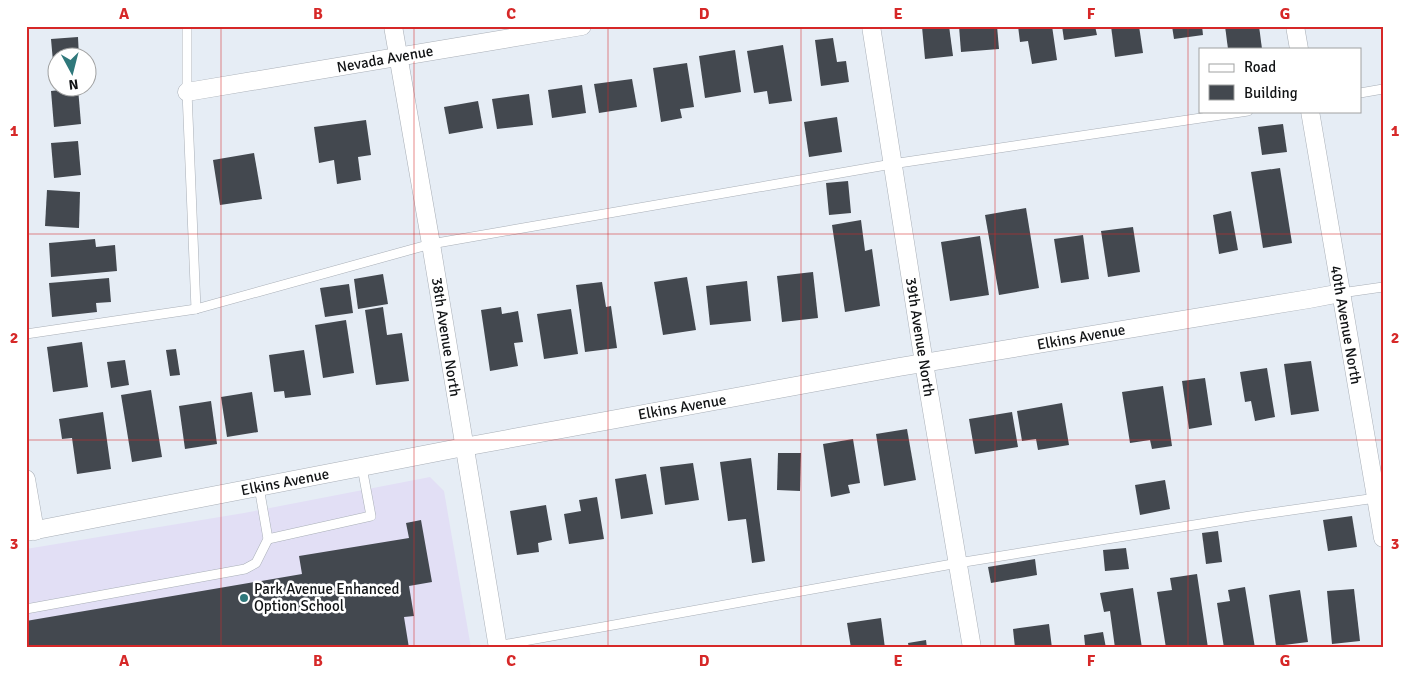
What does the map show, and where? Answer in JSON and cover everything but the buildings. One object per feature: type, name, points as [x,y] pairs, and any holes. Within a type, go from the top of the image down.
[{"type":"street","name":"38th Avenue North","points":[[393,26],[498,647]]},
{"type":"street","name":"Nevada Avenue","points":[[187,92],[582,26]]},
{"type":"street","name":"39th Avenue North","points":[[871,26],[924,363],[972,648]]},
{"type":"street","points":[[1295,26],[1299,48]]},
{"type":"street","name":"40th Avenue North","points":[[1310,112],[1383,538]]},
{"type":"street","name":"Elkins Avenue","points":[[31,532],[464,447],[924,363],[1341,293]]},
{"type":"street","points":[[26,479],[31,532]]},
{"type":"lane","points":[[187,26],[187,92],[196,309]]},
{"type":"lane","points":[[1362,93],[1383,89]]},
{"type":"lane","points":[[26,334],[196,309],[431,244],[892,164],[1241,112]]},
{"type":"lane","points":[[1341,293],[1383,287]]},
{"type":"lane","points":[[268,538],[371,516],[362,467]]},
{"type":"lane","points":[[26,609],[245,569],[256,562],[268,538],[259,487]]},
{"type":"lane","points":[[498,647],[958,563],[1250,516],[1376,498]]},
{"type":"shaded area","name":"Park Avenue Enhanced Option School","points":[[430,477],[444,491],[471,648],[26,648],[26,549],[244,513]]},
{"type":"place","name":"Park Avenue Enhanced Option School","points":[[244,598]]}]
